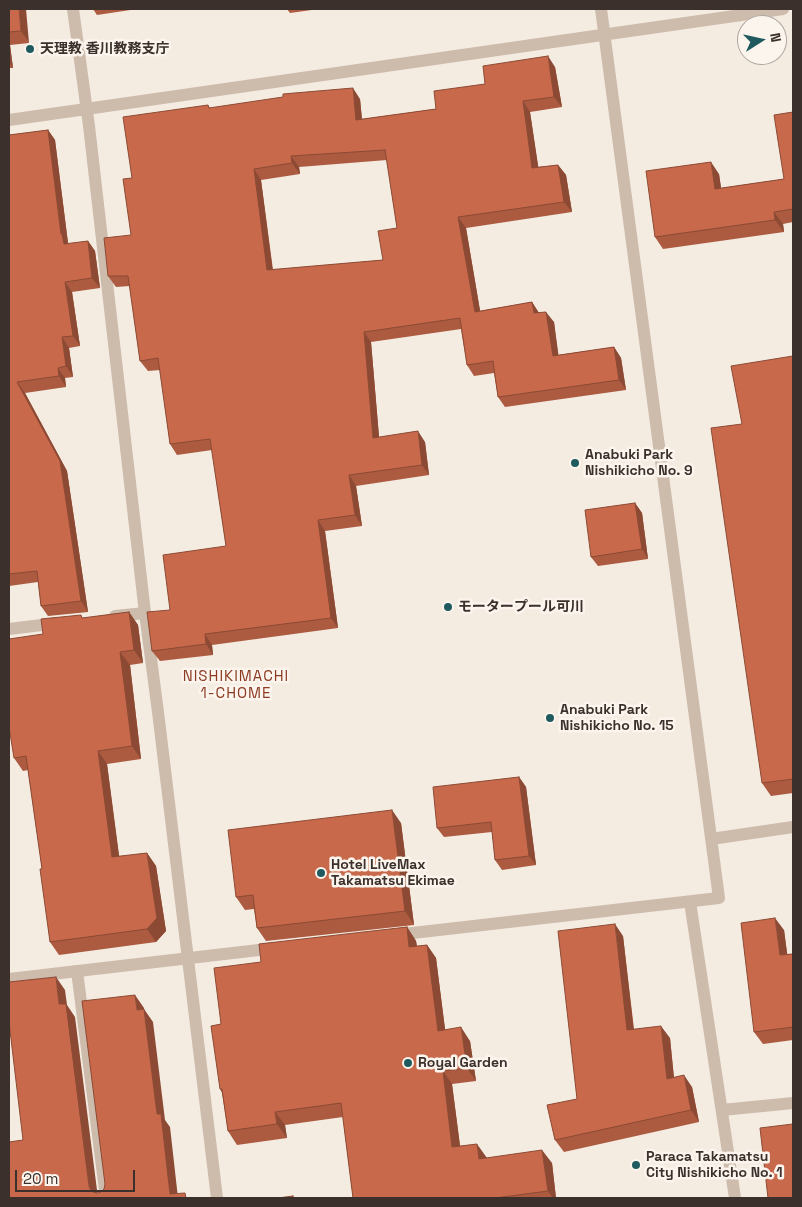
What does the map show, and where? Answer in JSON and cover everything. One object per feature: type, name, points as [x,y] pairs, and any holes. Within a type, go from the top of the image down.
[{"type":"street","points":[[73,9],[217,1198]]},
{"type":"street","points":[[385,936],[719,898],[601,9]]},
{"type":"street","points":[[9,120],[783,9]]},
{"type":"street","points":[[106,618],[145,613]]},
{"type":"street","points":[[9,629],[67,622]]},
{"type":"street","points":[[710,839],[793,827]]},
{"type":"street","points":[[690,902],[735,1198]]},
{"type":"street","points":[[9,979],[286,947]]},
{"type":"street","points":[[77,970],[106,1198]]},
{"type":"street","points":[[722,1110],[793,1103]]},
{"type":"building","points":[[9,9],[19,9],[21,31],[9,32]]},
{"type":"building","points":[[548,56],[554,97],[523,101],[532,168],[558,165],[564,202],[458,217],[475,312],[532,302],[534,313],[546,312],[553,356],[614,347],[619,380],[498,397],[493,361],[467,365],[460,318],[364,332],[373,438],[418,431],[422,465],[349,475],[355,515],[318,520],[331,618],[205,634],[206,644],[152,651],[147,612],[170,610],[163,555],[226,546],[210,439],[170,444],[158,358],[140,361],[128,276],[108,276],[104,238],[131,235],[123,179],[132,178],[123,117],[208,105],[209,108],[283,97],[283,94],[353,88],[356,120],[436,109],[434,91],[485,84],[483,66]],"holes":[[[385,150],[397,228],[378,231],[383,260],[267,270],[254,169],[292,163],[291,156]]]},
{"type":"building","points":[[793,112],[793,209],[774,212],[775,220],[655,237],[646,171],[711,162],[715,189],[784,179],[774,115]]},
{"type":"building","points":[[48,130],[61,234],[64,244],[88,241],[92,278],[65,282],[73,336],[62,337],[66,366],[58,368],[59,376],[17,382],[60,461],[81,601],[41,606],[37,571],[9,574],[9,135]]},
{"type":"building","points":[[793,356],[793,779],[762,783],[711,428],[742,424],[731,366]]},
{"type":"building","points":[[635,503],[642,549],[591,557],[585,510]]},
{"type":"building","points":[[129,612],[134,650],[120,652],[132,746],[98,751],[112,857],[147,853],[157,918],[147,929],[50,942],[26,756],[14,758],[9,727],[9,639],[43,634],[41,619],[81,615],[82,618]]},
{"type":"building","points":[[519,777],[529,856],[495,860],[491,822],[437,828],[433,787]]},
{"type":"building","points":[[392,810],[405,911],[257,928],[253,895],[236,897],[228,830]]},
{"type":"building","points":[[775,918],[780,955],[793,954],[793,1027],[754,1032],[741,923]]},
{"type":"building","points":[[615,924],[627,1030],[661,1026],[667,1079],[684,1075],[691,1110],[555,1140],[547,1105],[577,1099],[558,931]]},
{"type":"building","points":[[407,927],[409,947],[427,945],[438,1031],[461,1027],[467,1068],[443,1071],[452,1147],[477,1144],[479,1159],[542,1150],[548,1191],[495,1198],[353,1198],[341,1103],[275,1112],[277,1124],[228,1131],[211,1026],[221,1024],[214,968],[261,962],[259,944]]},
{"type":"building","points":[[56,977],[59,1004],[66,1004],[90,1189],[93,1192],[101,1192],[105,1184],[82,1001],[135,995],[137,1010],[144,1009],[157,1114],[161,1114],[170,1194],[185,1193],[186,1198],[9,1198],[9,1142],[23,1140],[9,1022],[9,982]]},
{"type":"building","points":[[793,1124],[793,1198],[768,1198],[760,1128]]},
{"type":"building","points":[[293,1196],[294,1198],[278,1198]]},
{"type":"place","name":"天理教 香川教務支庁","points":[[30,49]]},
{"type":"place","name":"Anabuki Park Nishikicho No. 9","points":[[575,463]]},
{"type":"place","name":"モータープール可川","points":[[448,607]]},
{"type":"place","name":"Anabuki Park Nishikicho No. 15","points":[[550,718]]},
{"type":"place","name":"Hotel LiveMax Takamatsu Ekimae","points":[[321,873]]},
{"type":"place","name":"Royal Garden","points":[[408,1063]]},
{"type":"place","name":"Paraca Takamatsu City Nishikicho No. 1","points":[[636,1165]]},
{"type":"district","name":"NISHIKIMACHI 1-CHOME","points":[[236,686]]}]
